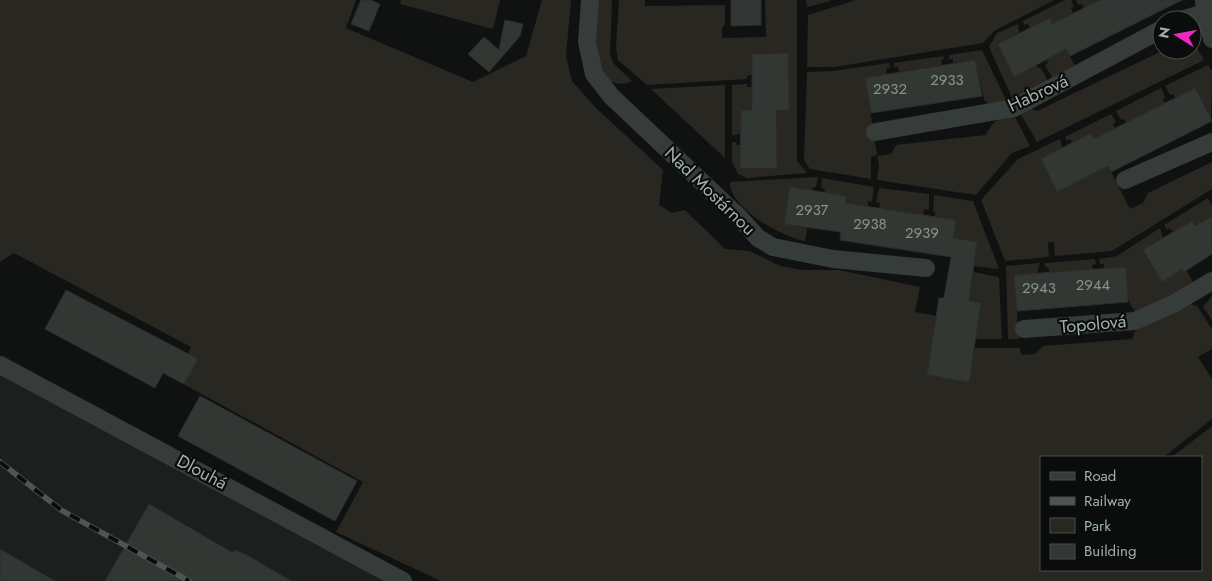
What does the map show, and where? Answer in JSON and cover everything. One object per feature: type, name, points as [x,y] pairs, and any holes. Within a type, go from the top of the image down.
[{"type":"street","name":"Nad Mostárnou","points":[[590,0],[588,42],[594,74],[611,96],[739,217],[758,238],[772,247],[833,259],[926,268]]},
{"type":"street","points":[[1204,6],[1212,39]]},
{"type":"street","name":"Habrová","points":[[875,132],[1014,108],[1152,35]]},
{"type":"street","points":[[1125,180],[1212,142]]},
{"type":"street","name":"Topolová","points":[[1024,329],[1134,321],[1175,303],[1212,281]]},
{"type":"street","name":"Dlouhá","points":[[0,365],[403,581]]},
{"type":"shaded area","points":[[0,365],[403,581],[0,581]]},
{"type":"green space","points":[[0,0],[356,0],[346,28],[473,82],[526,56],[542,0],[571,0],[566,56],[572,81],[597,109],[663,170],[659,205],[672,213],[685,210],[725,249],[750,251],[780,266],[803,270],[839,270],[920,287],[915,312],[937,316],[927,375],[969,382],[974,348],[1020,348],[1021,355],[1035,354],[1043,346],[1132,339],[1135,331],[1190,304],[1197,306],[1212,329],[1212,349],[1198,357],[1212,379],[1212,419],[1165,456],[1040,456],[1040,571],[1202,571],[1202,456],[1173,456],[1212,426],[1212,581],[441,581],[336,532],[363,482],[176,380],[191,347],[14,253],[0,262]]},
{"type":"green space","points":[[401,0],[500,0],[493,29],[400,4]]},
{"type":"green space","points":[[597,0],[612,0],[610,55],[614,64],[632,81],[628,83],[617,84],[604,77],[595,52]]},
{"type":"green space","points":[[619,0],[645,0],[645,6],[725,5],[725,24],[722,28],[722,38],[766,37],[765,0],[797,0],[797,161],[807,173],[747,178],[738,174],[732,162],[732,142],[736,142],[737,145],[740,145],[741,168],[777,168],[776,110],[789,110],[788,53],[752,54],[752,75],[747,76],[747,79],[647,85],[618,60],[616,46]]},
{"type":"green space","points":[[806,0],[830,0],[831,1],[807,7]]},
{"type":"green space","points":[[856,0],[1054,0],[994,31],[983,43],[834,67],[807,67],[808,15]]},
{"type":"green space","points":[[1065,0],[1071,0],[1074,7],[1071,8],[1073,13],[1052,24],[1049,18],[1030,28],[1028,24],[1024,25],[1023,21]]},
{"type":"green space","points":[[1076,0],[1100,0],[1084,8],[1082,4],[1078,5]]},
{"type":"green space","points":[[1018,24],[1019,33],[998,44],[1015,76],[1036,65],[1038,68],[1041,68],[1048,81],[1013,100],[989,47],[997,33]]},
{"type":"green space","points":[[1066,49],[1076,68],[1053,79],[1045,65],[1048,63],[1046,60]]},
{"type":"green space","points":[[982,50],[1007,102],[995,104],[984,100],[975,60],[953,63],[953,59],[949,59],[949,55]]},
{"type":"green space","points":[[943,56],[944,59],[941,60],[942,65],[899,72],[898,67],[894,67],[894,63]]},
{"type":"green space","points":[[1152,56],[1152,60],[1202,60],[1202,57],[1204,60],[1037,142],[1020,113],[1029,108],[1037,111]]},
{"type":"green space","points":[[889,63],[890,68],[886,69],[887,74],[865,78],[877,155],[871,157],[871,179],[810,169],[804,160],[807,72],[833,71]]},
{"type":"green space","points":[[1208,65],[1212,71],[1211,120],[1195,88],[1175,98],[1173,94],[1170,95],[1165,86]]},
{"type":"green space","points":[[747,84],[747,87],[752,87],[752,110],[741,111],[741,133],[732,136],[732,85]]},
{"type":"green space","points":[[725,85],[725,158],[651,89]]},
{"type":"green space","points":[[1161,88],[1165,97],[1163,99],[1165,103],[1126,123],[1124,119],[1121,120],[1116,111]]},
{"type":"green space","points":[[1111,114],[1116,122],[1113,124],[1115,128],[1094,139],[1091,133],[1072,143],[1070,139],[1067,141],[1065,137]]},
{"type":"green space","points":[[1014,115],[1030,146],[1012,153],[976,195],[877,180],[879,165],[877,156],[891,154],[896,145],[986,135],[997,120]]},
{"type":"green space","points":[[1060,139],[1062,148],[1041,159],[1056,191],[1108,166],[1130,209],[1143,203],[1148,193],[1212,162],[1212,189],[1112,251],[1055,256],[1054,242],[1048,242],[1049,257],[1005,261],[981,200],[1018,159]]},
{"type":"green space","points":[[818,177],[816,187],[813,187],[812,191],[790,188],[784,224],[807,228],[805,241],[783,234],[747,211],[732,192],[730,182]]},
{"type":"green space","points":[[822,178],[874,187],[872,202],[868,201],[868,206],[845,203],[824,193],[825,189],[821,188]]},
{"type":"green space","points":[[879,188],[929,194],[929,210],[924,209],[923,215],[879,208],[880,203],[876,202]]},
{"type":"green space","points":[[934,195],[973,201],[999,269],[973,266],[977,242],[953,238],[956,220],[935,217],[935,212],[933,211]]},
{"type":"green space","points":[[1208,198],[1212,205],[1212,216],[1195,226],[1191,221],[1173,232],[1170,228],[1167,230],[1164,225]]},
{"type":"green space","points":[[1160,228],[1163,238],[1143,251],[1162,281],[1182,269],[1184,272],[1187,271],[1195,286],[1138,313],[1128,299],[1126,267],[1104,269],[1104,264],[1100,264],[1099,259],[1117,256]]},
{"type":"green space","points":[[1095,259],[1096,264],[1092,265],[1093,270],[1049,273],[1049,268],[1045,267],[1045,263]]},
{"type":"green space","points":[[1040,263],[1037,274],[1014,275],[1019,339],[1008,339],[1006,266]]},
{"type":"green space","points":[[973,272],[999,277],[1002,339],[976,339],[981,304],[969,301]]},
{"type":"green space","points":[[1212,296],[1212,320],[1203,307]]},
{"type":"building","points":[[361,0],[370,0],[380,4],[369,31],[351,24]]},
{"type":"building","points":[[731,0],[761,0],[761,25],[731,26]]},
{"type":"building","points":[[1100,0],[1182,0],[1162,10],[1152,10],[1152,15],[1070,56],[1066,49],[1014,77],[998,44],[1050,18],[1052,24]]},
{"type":"building","points":[[505,20],[523,24],[520,36],[489,72],[468,54],[484,37],[499,50]]},
{"type":"building","points":[[788,53],[789,110],[776,110],[777,168],[740,168],[741,111],[752,110],[752,54]]},
{"type":"building","points":[[975,60],[982,96],[871,113],[865,78]]},
{"type":"building","points":[[1195,88],[1212,121],[1111,172],[1108,166],[1057,192],[1041,159],[1091,133],[1094,139]]},
{"type":"building","points":[[790,187],[846,196],[845,203],[956,220],[953,238],[977,242],[969,301],[981,303],[969,382],[927,375],[939,298],[944,298],[951,257],[840,240],[841,232],[784,224]]},
{"type":"building","points":[[1212,216],[1212,254],[1184,272],[1182,269],[1162,282],[1143,250],[1192,221],[1195,226]]},
{"type":"building","points":[[1126,267],[1128,302],[1017,311],[1014,275]]},
{"type":"building","points":[[66,290],[198,359],[184,384],[163,373],[155,388],[45,329]]},
{"type":"building","points":[[200,396],[357,481],[335,521],[178,436]]},
{"type":"building","points":[[149,504],[233,553],[235,550],[245,554],[291,581],[105,581]]},
{"type":"building","points":[[0,549],[55,581],[0,581]]},
{"type":"railway","points":[[0,462],[61,510],[189,581]]}]
